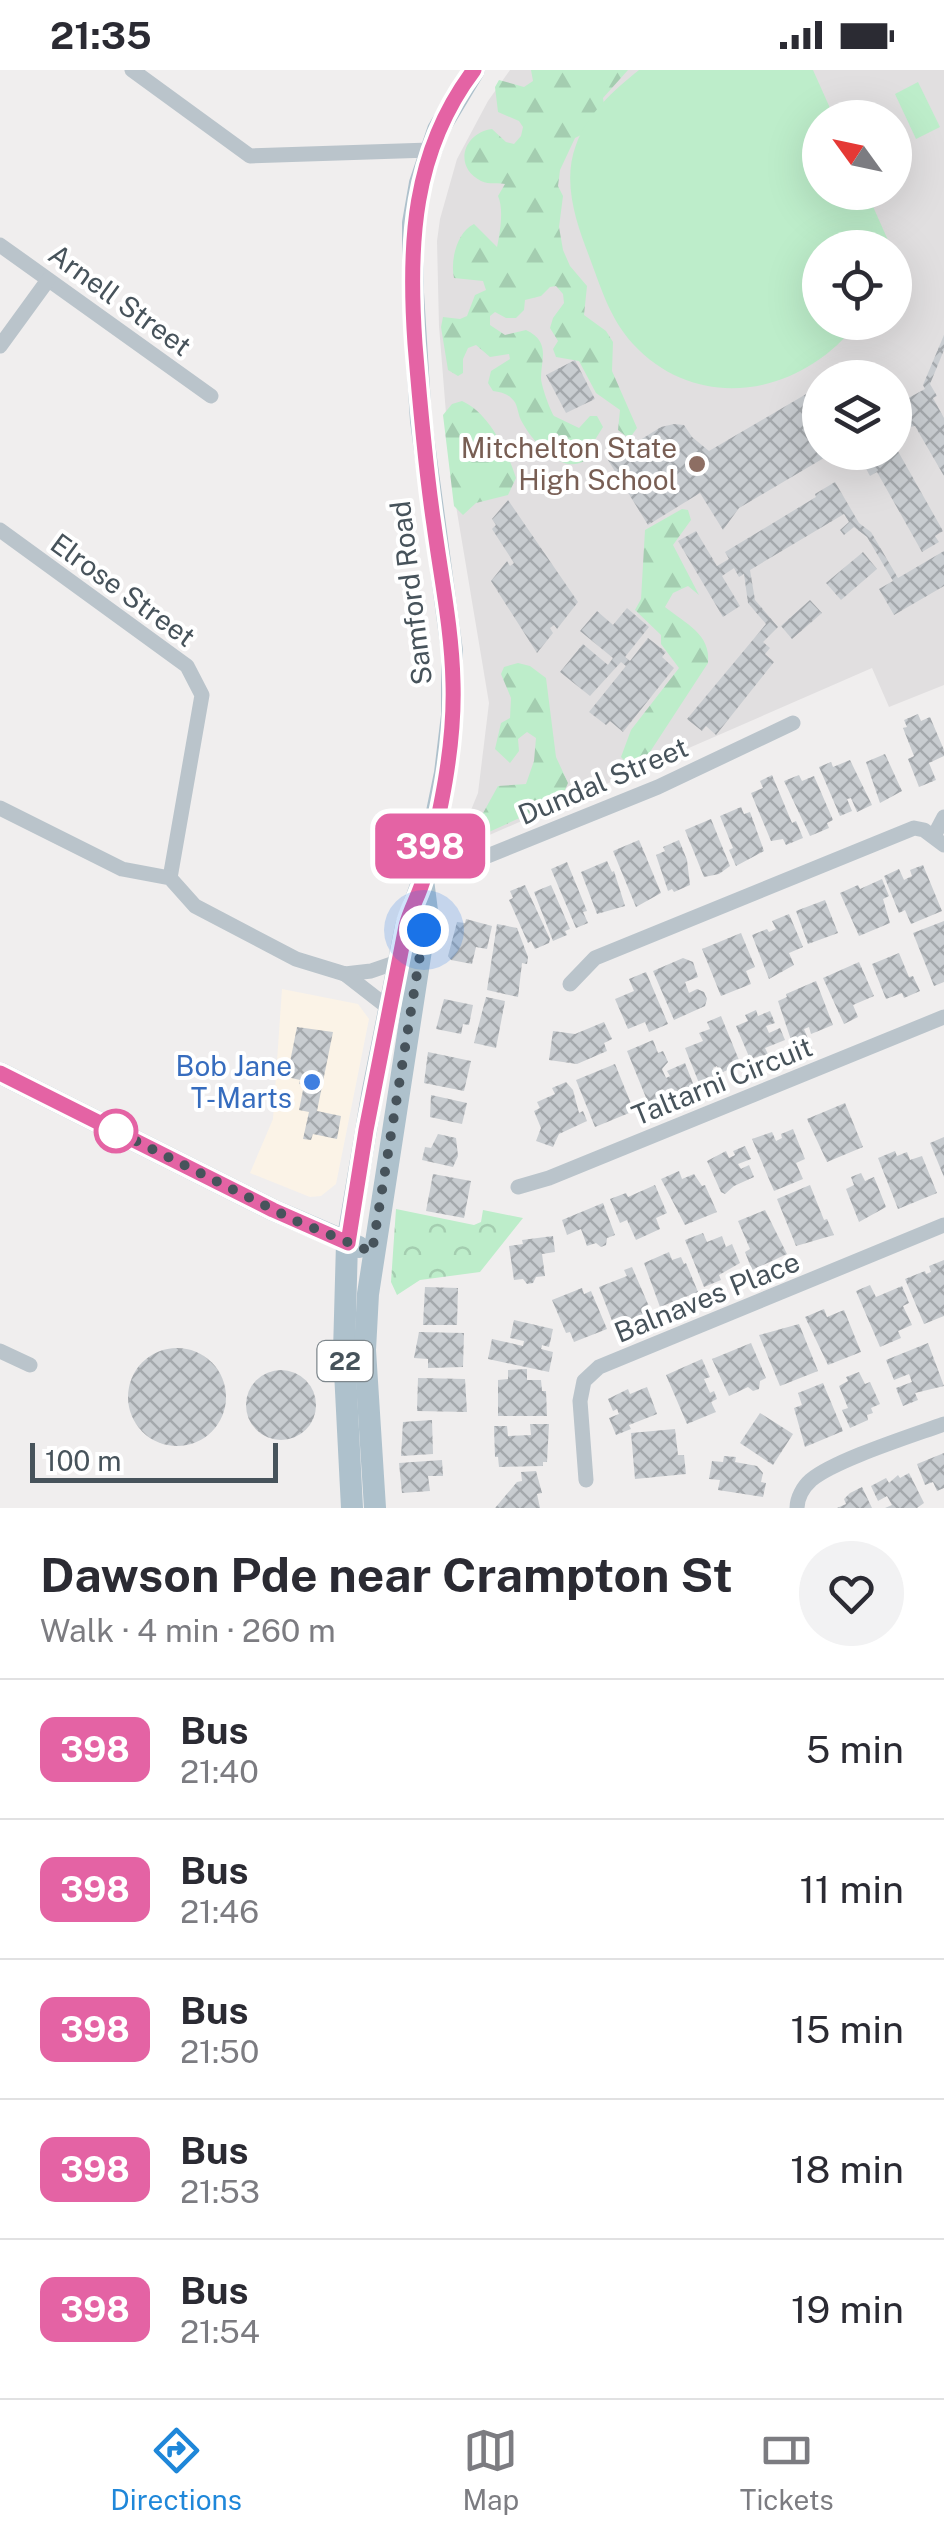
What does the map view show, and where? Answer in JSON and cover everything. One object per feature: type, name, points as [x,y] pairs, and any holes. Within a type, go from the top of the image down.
[{"type":"main road","name":"Samford Road","points":[[352,1508],[344,1352],[348,1243],[359,1166],[410,908],[423,880],[450,743],[454,686],[425,462],[412,293],[416,206],[430,150],[447,112],[474,70]]},
{"type":"main road","name":"Samford Road","points":[[375,1508],[365,1350],[372,1252],[428,911],[423,880]]},
{"type":"main road","points":[[0,1073],[283,1215],[372,1252]]},
{"type":"street","points":[[132,70],[250,156],[430,150]]},
{"type":"street","name":"Arnell Street","points":[[0,245],[211,396]]},
{"type":"street","points":[[0,346],[48,280]]},
{"type":"street","name":"Elrose Street","points":[[0,530],[187,666],[202,695],[170,878]]},
{"type":"street","name":"Dundal Street","points":[[428,854],[475,861],[658,787],[793,723]]},
{"type":"street","points":[[0,808],[122,869],[170,878],[195,906],[296,960],[346,974],[400,961]]},
{"type":"street","points":[[570,984],[595,958],[914,828],[939,840],[944,817]]},
{"type":"street","points":[[346,974],[390,1009]]},
{"type":"street","name":"Taltarni Circuit","points":[[518,1187],[549,1178],[944,1017]]},
{"type":"street","name":"Balnaves Place","points":[[586,1480],[580,1401],[584,1380],[599,1368],[944,1225]]},
{"type":"street","points":[[0,1351],[30,1365]]},
{"type":"street","points":[[798,1508],[797,1500],[808,1482],[826,1471],[944,1424]]},
{"type":"shaded area","name":"Mitchelton State High School","points":[[510,70],[944,70],[944,685],[889,707],[872,668],[478,840],[462,832],[478,793],[489,703],[451,476],[439,326],[437,241],[457,159],[488,101]]},
{"type":"shaded area","points":[[282,989],[358,1004],[369,1019],[336,1184],[321,1196],[310,1197],[250,1173],[273,1119]]},
{"type":"green space","points":[[531,70],[628,70],[603,98],[601,125],[575,138],[560,170],[558,186],[563,196],[559,227],[563,250],[570,266],[587,286],[584,315],[606,331],[613,342],[612,371],[637,428],[632,435],[618,430],[620,410],[596,393],[579,361],[556,357],[553,349],[558,341],[550,328],[564,303],[556,286],[525,300],[524,310],[516,318],[495,312],[490,316],[490,325],[505,335],[526,330],[539,340],[543,351],[541,381],[554,416],[579,428],[590,416],[597,416],[603,427],[593,443],[593,452],[574,464],[564,463],[544,450],[522,422],[514,401],[493,391],[488,383],[491,371],[510,359],[509,354],[490,357],[476,345],[468,348],[463,373],[458,376],[448,370],[441,327],[443,317],[467,316],[475,295],[486,290],[483,281],[454,278],[454,255],[459,240],[474,224],[497,247],[500,228],[498,196],[505,184],[484,182],[472,175],[465,151],[474,137],[492,129],[514,144],[521,136],[523,127],[519,121],[498,112],[495,87],[499,80],[524,87],[533,81]]},
{"type":"green space","points":[[639,70],[813,70],[826,100],[802,100],[802,210],[875,210],[883,230],[802,230],[802,340],[841,340],[834,347],[817,360],[802,360],[802,370],[779,380],[749,387],[718,388],[688,381],[659,366],[633,344],[602,291],[572,202],[570,173],[576,145],[587,123],[611,94]]},
{"type":"green space","points":[[918,82],[940,127],[916,139],[912,130],[912,100],[898,100],[895,94]]},
{"type":"green space","points":[[462,401],[488,423],[516,478],[508,495],[476,503],[463,515],[454,506],[443,415],[452,404]]},
{"type":"green space","points":[[682,509],[688,510],[691,520],[673,545],[699,595],[688,586],[673,593],[665,607],[701,637],[706,644],[708,663],[648,755],[636,763],[627,763],[621,757],[631,730],[679,668],[661,644],[661,635],[635,610],[641,599],[645,530]]},
{"type":"green space","points":[[518,663],[530,666],[546,678],[556,757],[568,783],[561,799],[489,832],[481,831],[477,824],[498,786],[526,784],[534,761],[536,738],[527,732],[518,739],[519,751],[510,763],[495,749],[501,723],[510,718],[511,698],[501,674],[504,667]]},
{"type":"green space","points":[[396,1209],[474,1225],[481,1222],[483,1210],[523,1218],[480,1272],[420,1280],[397,1295],[391,1282]]},
{"type":"building","points":[[944,335],[944,350],[930,384],[944,418],[944,476],[912,427],[912,396],[925,389],[923,385]]},
{"type":"building","points":[[575,360],[595,399],[566,413],[546,375]]},
{"type":"building","points":[[802,396],[803,470],[739,508],[723,530],[700,493],[648,525],[608,460],[661,427],[674,424],[684,425],[709,451]]},
{"type":"building","points":[[867,470],[909,470],[943,531],[935,536],[939,542],[922,552],[877,472],[870,476]]},
{"type":"building","points":[[835,482],[898,578],[944,551],[944,586],[894,615],[879,589],[893,581],[867,537],[854,527],[844,535],[840,530],[849,522],[844,514],[750,570],[755,600],[778,627],[763,642],[770,648],[765,654],[774,662],[716,735],[706,726],[702,731],[687,719],[766,624],[748,603],[744,574],[739,577],[734,568],[722,576],[740,606],[723,617],[678,541],[696,531],[717,566],[729,559],[725,552]]},
{"type":"building","points":[[508,500],[578,602],[557,629],[554,625],[550,628],[553,633],[537,653],[491,581],[507,561],[510,566],[514,563],[492,529],[496,525],[492,519]]},
{"type":"building","points":[[863,552],[877,569],[841,600],[826,583]]},
{"type":"building","points":[[810,600],[822,613],[792,639],[781,626]]},
{"type":"building","points":[[627,608],[649,627],[625,657],[630,661],[648,638],[666,652],[662,657],[674,668],[623,732],[589,712],[626,666],[621,662],[590,696],[560,672],[583,644],[608,665],[613,658],[580,631],[597,611],[613,625]]},
{"type":"building","points":[[918,714],[921,721],[930,717],[944,750],[944,756],[929,763],[936,780],[919,787],[908,759],[914,756],[903,728],[907,727],[904,720]]},
{"type":"building","points":[[885,754],[902,791],[880,803],[866,762]]},
{"type":"building","points":[[850,760],[872,805],[857,812],[851,798],[847,799],[852,811],[840,816],[819,767],[831,762],[833,767]]},
{"type":"building","points":[[772,775],[792,823],[796,821],[803,838],[786,845],[783,839],[771,841],[751,793],[763,788],[760,781]]},
{"type":"building","points":[[799,775],[802,781],[814,776],[833,820],[827,823],[829,828],[810,836],[784,781]]},
{"type":"building","points":[[741,807],[744,814],[750,812],[764,851],[736,866],[720,816]]},
{"type":"building","points":[[711,819],[730,866],[719,874],[704,877],[685,830]]},
{"type":"building","points":[[639,840],[661,893],[636,907],[613,851]]},
{"type":"building","points":[[679,840],[687,860],[690,885],[674,892],[668,891],[656,855]]},
{"type":"building","points":[[607,861],[625,906],[597,914],[581,872]]},
{"type":"building","points":[[567,862],[587,911],[583,912],[588,923],[576,928],[551,869]]},
{"type":"building","points":[[923,865],[942,911],[911,924],[905,910],[899,913],[884,876],[899,869],[904,880],[912,876],[910,870]]},
{"type":"building","points":[[882,879],[889,896],[883,899],[890,923],[859,936],[840,893]]},
{"type":"building","points":[[525,885],[550,939],[535,949],[531,941],[528,943],[509,900],[513,898],[510,891]]},
{"type":"building","points":[[551,885],[570,929],[565,931],[567,935],[553,941],[534,892]]},
{"type":"building","points":[[825,900],[838,933],[808,944],[796,911]]},
{"type":"building","points":[[789,914],[803,947],[789,953],[794,965],[769,979],[752,935],[776,929],[772,921]]},
{"type":"building","points":[[466,919],[492,926],[487,949],[476,947],[472,964],[448,956],[457,922],[465,923]]},
{"type":"building","points":[[944,921],[944,982],[934,986],[913,933]]},
{"type":"building","points":[[497,924],[517,928],[528,957],[527,964],[522,963],[518,997],[487,990]]},
{"type":"building","points":[[741,933],[755,967],[746,971],[751,984],[721,996],[702,949]]},
{"type":"building","points":[[899,953],[920,991],[904,998],[902,993],[886,999],[872,964]]},
{"type":"building","points":[[683,958],[693,962],[698,977],[685,982],[689,993],[697,989],[707,999],[705,1006],[674,1020],[653,971]]},
{"type":"building","points":[[859,962],[874,996],[853,1005],[858,1017],[844,1024],[823,978]]},
{"type":"building","points":[[646,972],[668,1024],[649,1032],[645,1022],[628,1029],[615,999],[634,991],[629,979]]},
{"type":"building","points":[[816,981],[833,1025],[811,1034],[809,1027],[804,1029],[813,1051],[797,1058],[778,1001]]},
{"type":"building","points":[[486,997],[505,1001],[496,1048],[474,1043]]},
{"type":"building","points":[[444,999],[473,1005],[469,1025],[463,1024],[461,1034],[436,1029]]},
{"type":"building","points":[[756,1010],[758,1016],[770,1011],[775,1023],[766,1026],[769,1033],[780,1028],[785,1040],[765,1048],[768,1054],[750,1059],[736,1026],[748,1021],[745,1015]]},
{"type":"building","points":[[721,1016],[741,1065],[720,1073],[717,1066],[713,1068],[717,1076],[699,1083],[685,1048],[703,1041],[699,1033],[710,1029],[707,1022]]},
{"type":"building","points":[[604,1022],[612,1039],[604,1043],[607,1051],[577,1064],[549,1060],[553,1031],[575,1034]]},
{"type":"building","name":"Bob Jane T-Marts","points":[[297,1027],[333,1032],[317,1111],[341,1116],[337,1139],[313,1134],[311,1140],[303,1139],[309,1112],[299,1110],[304,1085],[287,1077]]},
{"type":"building","points":[[653,1040],[658,1053],[663,1051],[668,1062],[662,1069],[666,1078],[670,1076],[667,1071],[685,1063],[694,1086],[674,1095],[672,1090],[661,1094],[663,1099],[649,1105],[627,1051]]},
{"type":"building","points":[[428,1052],[471,1061],[464,1091],[424,1083]]},
{"type":"building","points":[[615,1064],[634,1111],[595,1127],[576,1080]]},
{"type":"building","points":[[566,1082],[573,1090],[579,1113],[583,1111],[587,1121],[559,1134],[553,1147],[536,1141],[541,1128],[534,1111],[540,1108],[537,1102],[555,1094],[552,1088]]},
{"type":"building","points":[[431,1095],[467,1103],[462,1124],[430,1117]]},
{"type":"building","points":[[845,1103],[863,1147],[827,1162],[807,1119]]},
{"type":"building","points":[[793,1129],[805,1159],[796,1163],[803,1179],[774,1191],[752,1139],[772,1132],[776,1141]]},
{"type":"building","points":[[438,1134],[456,1138],[458,1156],[453,1167],[422,1160],[425,1147],[431,1148]]},
{"type":"building","points":[[944,1137],[944,1177],[930,1143]]},
{"type":"building","points":[[745,1146],[751,1159],[738,1164],[741,1169],[749,1165],[754,1177],[725,1194],[707,1161],[726,1151],[729,1158],[735,1155],[733,1151]]},
{"type":"building","points":[[895,1151],[897,1156],[907,1152],[910,1160],[922,1156],[937,1193],[898,1209],[878,1158]]},
{"type":"building","points":[[679,1171],[682,1179],[694,1174],[705,1185],[717,1212],[685,1225],[661,1179]]},
{"type":"building","points":[[861,1173],[865,1181],[874,1177],[886,1207],[859,1222],[846,1189],[854,1185],[851,1177]]},
{"type":"building","points":[[433,1174],[471,1181],[464,1218],[426,1211]]},
{"type":"building","points":[[655,1185],[667,1213],[656,1218],[660,1229],[636,1240],[627,1220],[620,1223],[610,1199],[626,1193],[628,1197]]},
{"type":"building","points":[[810,1185],[834,1235],[796,1246],[777,1199]]},
{"type":"building","points":[[603,1203],[615,1235],[607,1238],[606,1245],[587,1246],[581,1229],[567,1235],[562,1220]]},
{"type":"building","points":[[765,1210],[787,1254],[752,1270],[745,1252],[750,1249],[738,1221]]},
{"type":"building","points":[[703,1233],[707,1242],[722,1236],[726,1247],[732,1244],[740,1263],[719,1275],[721,1280],[704,1287],[685,1240]]},
{"type":"building","points":[[553,1236],[555,1252],[542,1254],[545,1276],[527,1284],[523,1279],[514,1280],[509,1246]]},
{"type":"building","points":[[669,1252],[672,1260],[681,1257],[686,1263],[698,1292],[660,1307],[644,1263]]},
{"type":"building","points":[[944,1260],[944,1316],[924,1324],[905,1279],[931,1272],[929,1266]]},
{"type":"building","points":[[632,1267],[651,1311],[614,1326],[599,1287],[627,1276],[624,1270]]},
{"type":"building","points":[[870,1285],[876,1297],[902,1286],[909,1303],[903,1306],[912,1325],[898,1331],[901,1338],[880,1347],[856,1291]]},
{"type":"building","points":[[425,1287],[458,1288],[457,1325],[423,1325]]},
{"type":"building","points":[[582,1288],[584,1294],[591,1291],[607,1329],[574,1342],[552,1300]]},
{"type":"building","points":[[824,1309],[827,1317],[844,1310],[861,1352],[828,1365],[805,1317]]},
{"type":"building","points":[[514,1320],[553,1329],[549,1347],[542,1345],[541,1349],[553,1352],[549,1372],[488,1359],[492,1339],[523,1346],[524,1341],[510,1338]]},
{"type":"building","points":[[799,1324],[818,1371],[780,1386],[759,1335]]},
{"type":"building","points":[[419,1332],[464,1333],[463,1367],[428,1368],[428,1359],[414,1358]]},
{"type":"building","points":[[751,1343],[766,1378],[760,1381],[759,1389],[753,1391],[748,1387],[729,1396],[712,1359]]},
{"type":"building","points":[[928,1343],[944,1386],[915,1393],[918,1400],[903,1406],[896,1388],[912,1382],[909,1374],[894,1380],[886,1360]]},
{"type":"building","points":[[177,1348],[196,1352],[212,1362],[222,1378],[226,1397],[222,1416],[212,1432],[196,1442],[177,1446],[158,1442],[142,1432],[132,1416],[128,1397],[132,1378],[142,1362],[158,1352]]},
{"type":"building","points":[[702,1359],[710,1377],[704,1379],[717,1399],[711,1402],[716,1412],[687,1424],[666,1375]]},
{"type":"building","points":[[527,1369],[527,1380],[541,1380],[542,1391],[546,1391],[547,1416],[498,1416],[498,1380],[508,1379],[508,1370]]},
{"type":"building","points":[[281,1370],[306,1380],[316,1405],[306,1430],[281,1440],[256,1430],[246,1405],[256,1380]]},
{"type":"building","points":[[859,1372],[865,1384],[870,1382],[880,1404],[871,1408],[873,1413],[867,1415],[868,1420],[850,1428],[842,1410],[848,1408],[839,1386],[848,1381],[846,1377]]},
{"type":"building","points":[[418,1378],[465,1379],[467,1412],[417,1411]]},
{"type":"building","points":[[823,1383],[843,1431],[805,1447],[794,1408],[802,1405],[798,1393]]},
{"type":"building","points":[[647,1387],[657,1414],[616,1435],[609,1418],[619,1414],[617,1409],[613,1411],[608,1399],[628,1389],[630,1394]]},
{"type":"building","points":[[760,1413],[793,1434],[773,1465],[740,1443]]},
{"type":"building","points":[[432,1420],[433,1454],[401,1456],[403,1422]]},
{"type":"building","points":[[530,1424],[549,1424],[547,1462],[543,1466],[499,1467],[494,1426],[507,1426],[508,1436],[531,1435]]},
{"type":"building","points":[[675,1429],[678,1455],[684,1455],[686,1474],[635,1479],[631,1433]]},
{"type":"building","points":[[944,1453],[944,1488],[937,1491],[933,1482],[925,1485],[917,1464]]},
{"type":"building","points":[[724,1456],[757,1466],[763,1473],[761,1482],[766,1483],[763,1497],[718,1490],[720,1480],[709,1479],[712,1461],[723,1462]]},
{"type":"building","points":[[442,1460],[443,1476],[428,1476],[430,1491],[402,1493],[399,1463]]},
{"type":"building","points":[[536,1471],[542,1493],[537,1494],[540,1508],[495,1508],[522,1481],[521,1472]]},
{"type":"building","points":[[909,1473],[924,1503],[917,1508],[885,1508],[892,1505],[887,1496],[878,1501],[871,1486]]},
{"type":"building","points":[[862,1487],[872,1508],[837,1508],[846,1504],[844,1499],[850,1493]]},
{"type":"bus line","name":"398","points":[[0,1073],[273,1210],[348,1243],[406,926],[423,880],[450,743],[452,651],[425,462],[412,254],[425,165],[447,112],[474,70]]},
{"type":"place","name":"Mitchelton State High School","points":[[697,464]]},
{"type":"place","name":"Bob Jane T-Marts","points":[[312,1082]]},
{"type":"route","points":[[116,1131],[102,1124],[294,1220],[372,1252],[424,930]]}]
